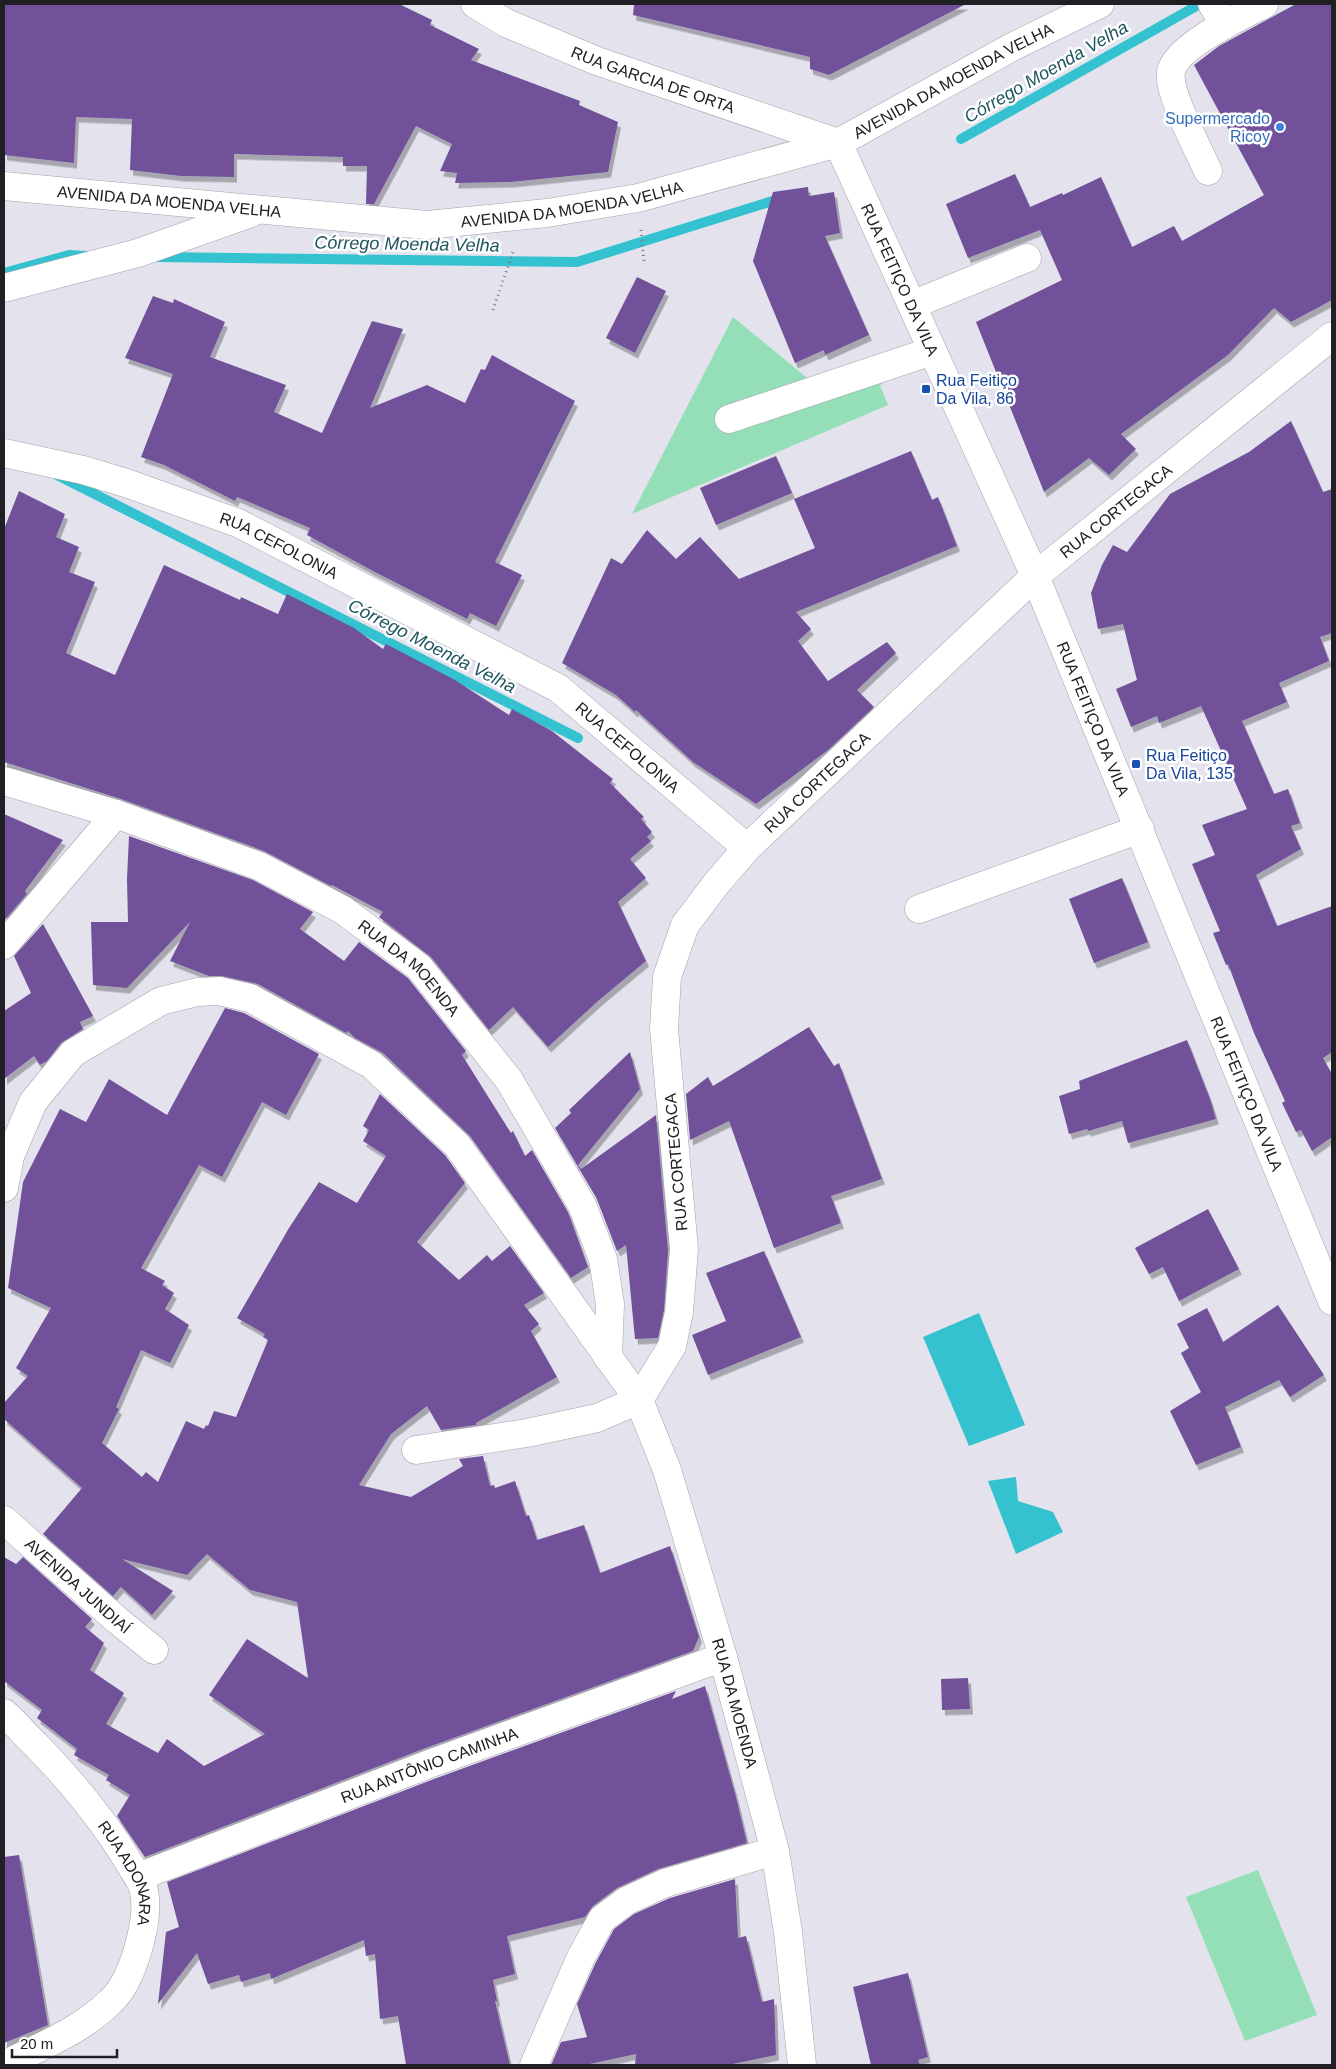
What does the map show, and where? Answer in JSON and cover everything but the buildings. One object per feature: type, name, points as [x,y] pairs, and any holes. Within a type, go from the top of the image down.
[{"type":"street","name":"RUA GARCIA DE ORTA","points":[[475,4],[506,23],[596,61],[838,143]]},
{"type":"street","name":"AVENIDA DA MOENDA VELHA","points":[[4,186],[427,225],[525,216],[638,198],[838,143],[1012,47],[1100,4]]},
{"type":"street","points":[[1208,171],[1174,98],[1171,72],[1180,54],[1219,14],[1264,4]]},
{"type":"street","name":"RUA FEITIÇO DA VILA","points":[[838,143],[1035,576],[1332,1301]]},
{"type":"street","points":[[4,288],[138,253],[259,210]]},
{"type":"street","points":[[912,305],[1027,258]]},
{"type":"street","name":"RUA CORTEGACA","points":[[639,1400],[672,1346],[679,1312],[684,1249],[664,1029],[667,977],[685,925],[716,884],[747,848],[1035,576],[1332,336]]},
{"type":"street","points":[[729,419],[932,351]]},
{"type":"street","name":"RUA CEFOLONIA","points":[[4,453],[83,470],[118,480],[238,522],[558,688],[747,848]]},
{"type":"street","name":"RUA DA MOENDA","points":[[4,781],[116,814],[259,866],[343,910],[419,967],[509,1080],[582,1205],[603,1259],[610,1304],[608,1358]]},
{"type":"street","points":[[4,945],[116,814]]},
{"type":"street","points":[[919,910],[1140,829]]},
{"type":"street","name":"RUA DA MOENDA","points":[[4,1188],[10,1156],[33,1102],[73,1052],[161,1001],[197,992],[220,991],[250,998],[372,1065],[457,1145],[639,1400],[670,1478],[723,1657],[774,1851],[788,1932],[802,2065]]},
{"type":"street","points":[[416,1450],[527,1433],[597,1418],[639,1400]]},
{"type":"street","name":"AVENIDA JUNDIAÍ","points":[[4,1520],[117,1620],[154,1650]]},
{"type":"street","name":"RUA ANTÔNIO CAMINHA","points":[[138,1877],[429,1764],[723,1657]]},
{"type":"street","name":"RUA ADONARA","points":[[4,1713],[69,1780],[108,1829],[138,1877],[144,1891],[144,1923],[135,1960],[124,1984],[112,2000],[85,2024],[4,2065]]},
{"type":"street","points":[[534,2065],[581,1957],[602,1919],[626,1901],[665,1883],[774,1851]]},
{"type":"path","points":[[641,228],[644,262]]},
{"type":"path","points":[[493,310],[514,248]]},
{"type":"green space","points":[[733,317],[817,386],[873,361],[883,384],[880,385],[888,405],[632,514]]},
{"type":"green space","points":[[1258,1870],[1317,2015],[1245,2041],[1186,1897]]},
{"type":"water","points":[[979,1313],[1025,1425],[969,1446],[923,1337]]},
{"type":"water","points":[[1016,1477],[1018,1501],[1053,1512],[1063,1532],[1016,1554],[988,1481]]},
{"type":"waterway","name":"Córrego Moenda Velha","points":[[961,139],[1200,4]]},
{"type":"waterway","name":"Córrego Moenda Velha","points":[[156,257],[577,262],[782,198]]},
{"type":"waterway","name":"Córrego Moenda Velha","points":[[4,273],[69,255],[87,256]]},
{"type":"waterway","name":"Córrego Moenda Velha","points":[[57,475],[578,738]]},
{"type":"place","name":"Supermercado Ricoy","points":[[1280,127]]},
{"type":"place","name":"Rua Feitiço Da Vila, 86","points":[[926,389]]},
{"type":"place","name":"Rua Feitiço Da Vila, 135","points":[[1136,764]]}]
